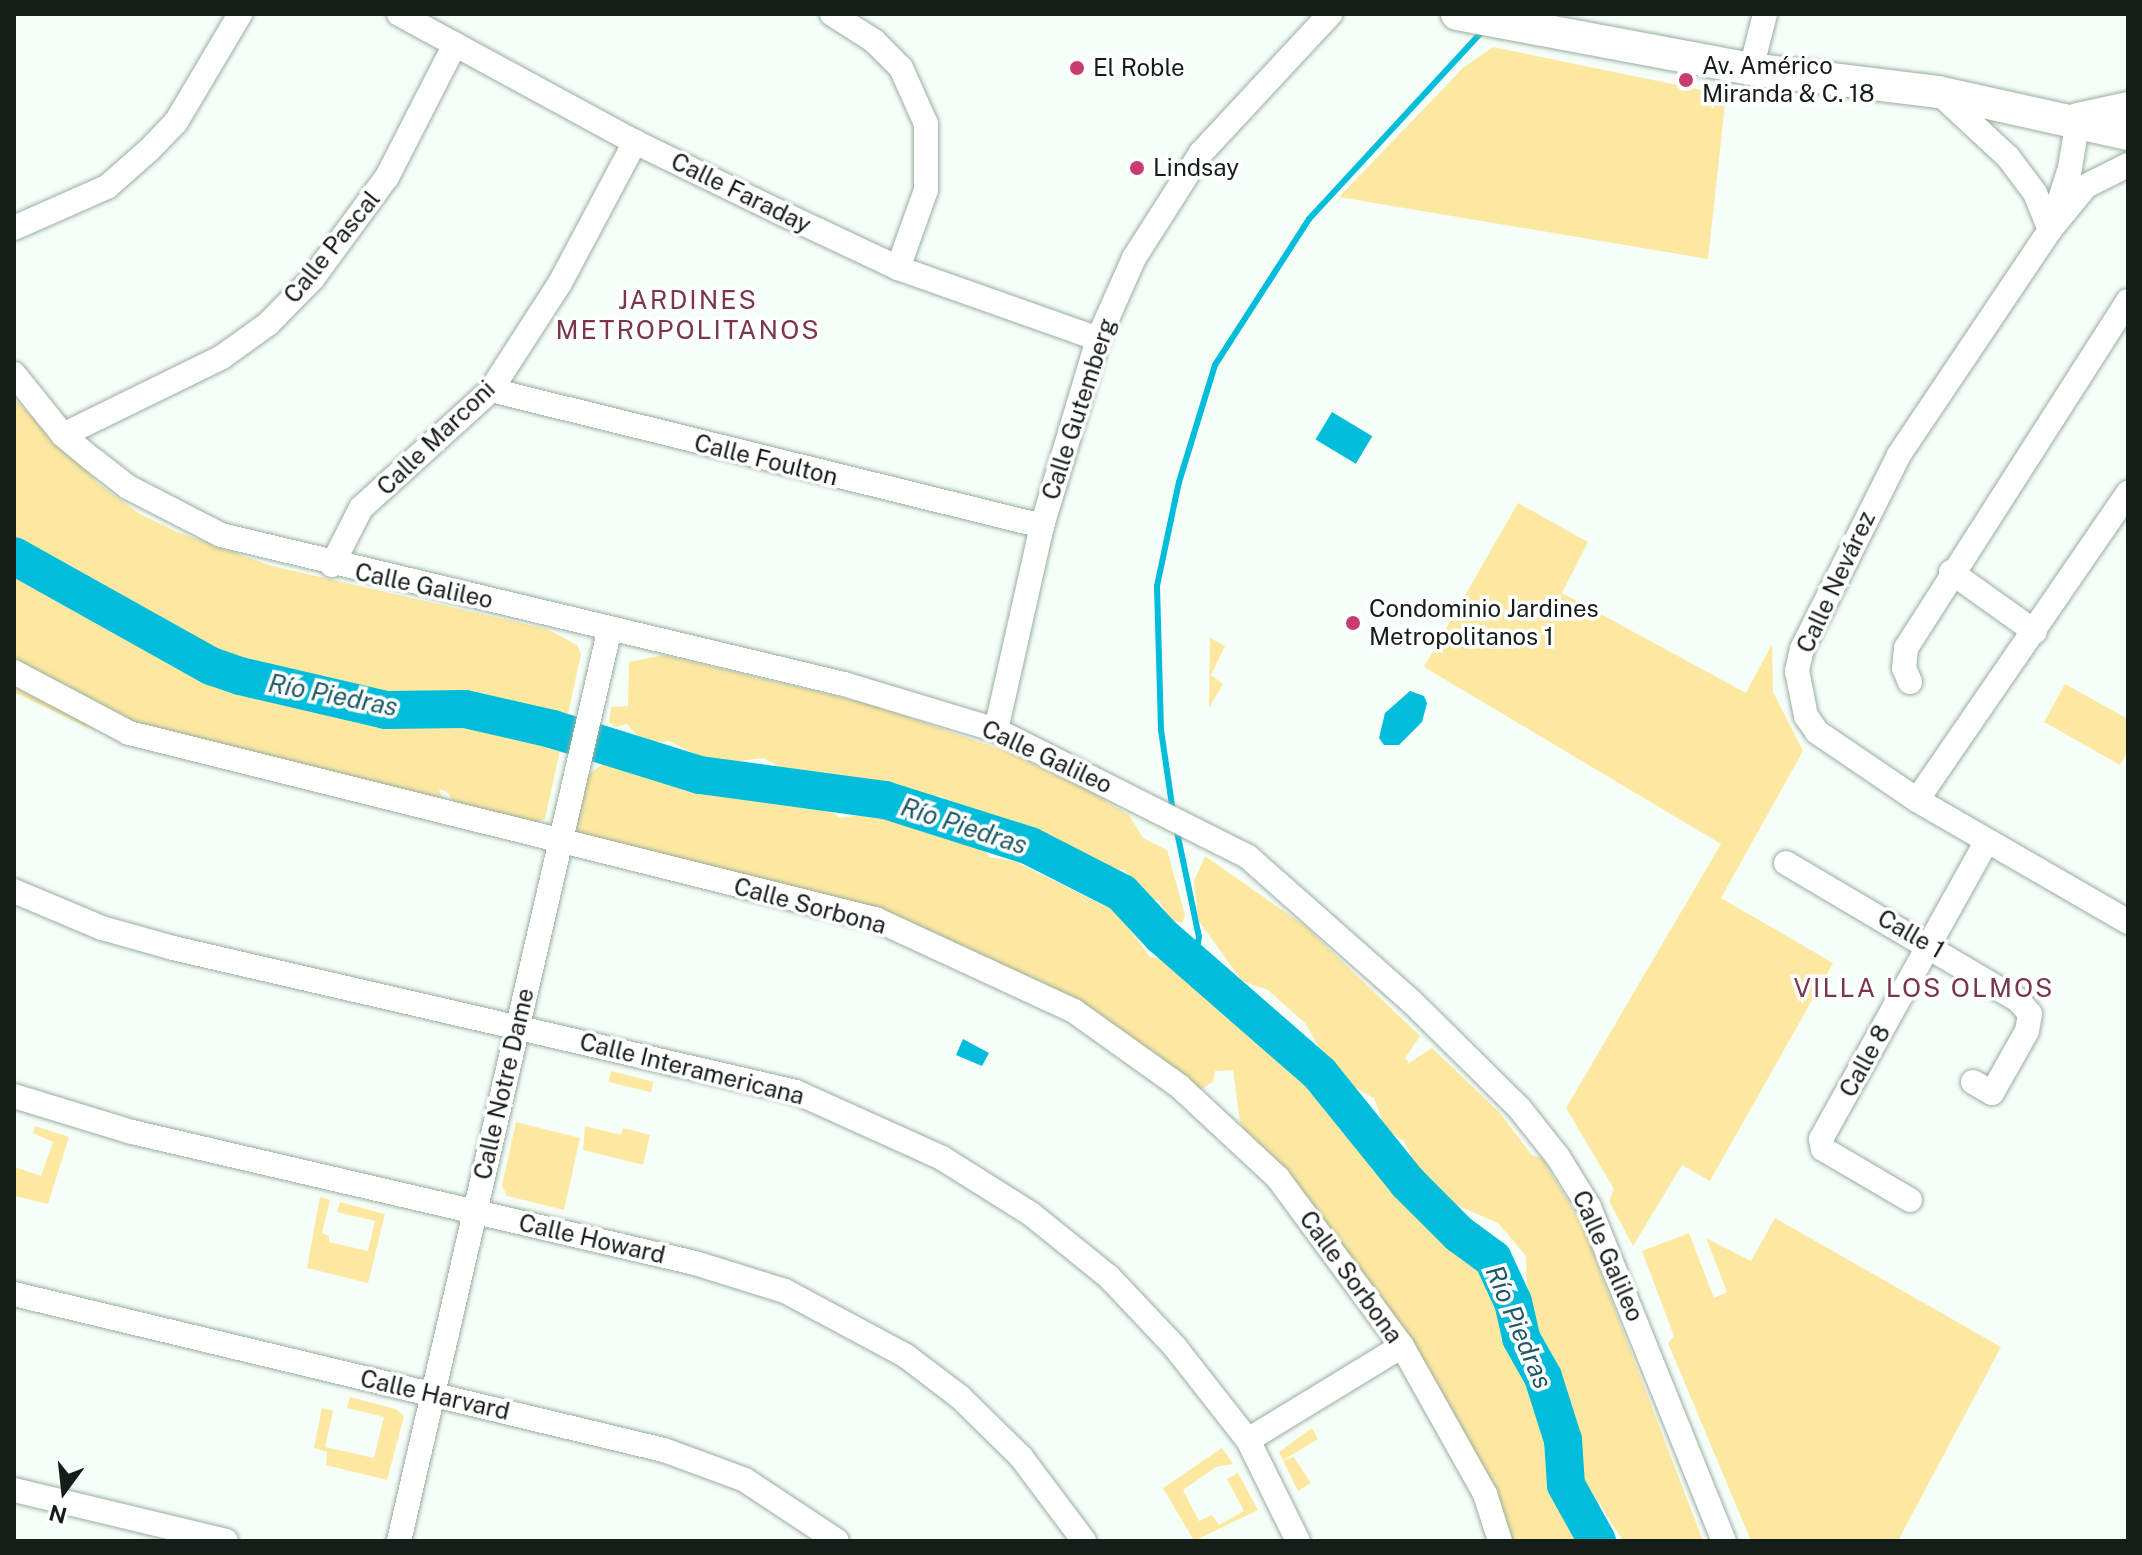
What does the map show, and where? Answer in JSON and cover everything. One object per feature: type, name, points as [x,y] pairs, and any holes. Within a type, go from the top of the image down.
[{"type":"street","points":[[14,228],[107,187],[149,150],[176,122],[240,14]]},
{"type":"street","name":"Calle Faraday","points":[[399,14],[635,142],[898,268],[1098,339]]},
{"type":"street","points":[[832,14],[874,41],[901,68],[926,124],[926,190],[898,268]]},
{"type":"street","name":"Calle Gutemberg","points":[[996,730],[1042,526],[1098,339],[1134,258],[1201,153],[1330,14]]},
{"type":"street","points":[[1751,69],[1765,14]]},
{"type":"street","points":[[1463,16],[1751,69],[1938,92],[2078,119],[2128,134]]},
{"type":"street","name":"Calle Pascal","points":[[63,435],[222,357],[268,324],[313,278],[387,177],[455,44]]},
{"type":"street","points":[[1938,92],[2008,157],[2035,193],[2050,230],[2086,186],[2128,165]]},
{"type":"street","points":[[2078,119],[2128,108]]},
{"type":"street","name":"Calle Nevárez","points":[[2078,119],[2050,230],[1899,455],[1802,649],[1799,693],[1817,732],[1917,800],[2128,922]]},
{"type":"street","name":"Calle Marconi","points":[[332,565],[361,508],[491,390],[560,283],[635,142]]},
{"type":"street","points":[[1910,682],[1904,668],[1906,648],[1951,572],[2128,301]]},
{"type":"street","name":"Calle Galileo","points":[[14,374],[63,435],[128,487],[221,535],[332,565],[844,684],[996,730],[1187,823],[1247,856],[1302,901],[1520,1109],[1558,1157],[1589,1207],[1724,1541]]},
{"type":"street","name":"Calle Foulton","points":[[491,390],[1042,526]]},
{"type":"street","points":[[1917,800],[2128,493]]},
{"type":"street","points":[[1951,572],[2035,632]]},
{"type":"street","name":"Calle Notre Dame","points":[[399,1541],[610,628]]},
{"type":"street","name":"Calle Sorbona","points":[[14,672],[129,733],[875,919],[1074,1011],[1179,1086],[1278,1178],[1402,1346],[1485,1494],[1500,1541]]},
{"type":"street","name":"Calle 8","points":[[1910,1200],[1819,1144],[1986,842]]},
{"type":"street","name":"Calle 1","points":[[1786,863],[1930,945],[2018,1000],[2030,1014],[2027,1031],[1982,1088]]},
{"type":"street","name":"Calle Interamericana","points":[[14,891],[102,928],[173,948],[796,1092],[942,1158],[1031,1214],[1109,1277],[1175,1347],[1248,1440],[1298,1541]]},
{"type":"street","name":"Calle Howard","points":[[14,1096],[132,1132],[730,1273],[844,1319],[906,1356],[960,1397],[1021,1457],[1084,1541]]},
{"type":"street","name":"Calle Harvard","points":[[14,1294],[432,1393],[700,1461],[786,1503],[837,1541]]},
{"type":"street","points":[[1248,1440],[1402,1346]]},
{"type":"street","points":[[14,1490],[226,1541]]},
{"type":"shaded area","points":[[1493,47],[1726,95],[1708,259],[1339,197],[1464,67]]},
{"type":"shaded area","points":[[14,399],[100,485],[140,514],[177,532],[272,566],[547,629],[577,645],[581,654],[545,819],[536,822],[457,807],[447,792],[439,789],[443,802],[86,727],[14,692]]},
{"type":"shaded area","points":[[1518,503],[1588,542],[1562,593],[1746,693],[1772,644],[1773,692],[1803,751],[1721,898],[1833,963],[1710,1181],[1682,1165],[1633,1246],[1609,1201],[1614,1189],[1566,1108],[1721,844],[1424,667]]},
{"type":"shaded area","points":[[1210,638],[1225,646],[1211,675],[1223,684],[1209,708]]},
{"type":"shaded area","points":[[663,655],[870,704],[1003,750],[1088,790],[1129,815],[1143,838],[1167,850],[1185,915],[1182,923],[1171,920],[1159,901],[1141,896],[1138,883],[1124,870],[1105,869],[1091,856],[1087,860],[1069,859],[1046,836],[978,820],[941,796],[915,797],[894,783],[874,794],[857,784],[844,789],[830,783],[811,784],[763,758],[716,764],[669,741],[645,744],[627,724],[615,727],[609,722],[611,707],[628,706],[629,662]]},
{"type":"shaded area","points":[[2065,684],[2128,719],[2128,751],[2120,765],[2044,722]]},
{"type":"shaded area","points":[[630,760],[702,788],[823,805],[840,818],[872,813],[911,827],[928,824],[977,835],[989,857],[1014,861],[1117,912],[1150,957],[1179,962],[1206,980],[1226,981],[1262,1015],[1300,1039],[1311,1051],[1325,1091],[1403,1195],[1428,1209],[1432,1228],[1444,1243],[1475,1267],[1505,1302],[1512,1335],[1537,1379],[1536,1415],[1551,1446],[1559,1488],[1572,1488],[1583,1506],[1577,1523],[1582,1541],[1510,1541],[1497,1510],[1240,1122],[1233,1070],[1215,1071],[1213,1082],[1195,1093],[971,957],[569,837],[582,780],[606,761]]},
{"type":"shaded area","points":[[1205,856],[1305,926],[1420,1036],[1405,1058],[1409,1063],[1432,1048],[1499,1112],[1532,1155],[1542,1158],[1583,1226],[1703,1541],[1623,1541],[1599,1503],[1588,1503],[1579,1490],[1575,1474],[1580,1439],[1528,1315],[1526,1256],[1498,1223],[1429,1193],[1404,1141],[1385,1129],[1374,1098],[1335,1077],[1306,1024],[1268,990],[1242,981],[1198,920],[1194,881]]},
{"type":"shaded area","points":[[611,1071],[654,1082],[651,1092],[608,1082]]},
{"type":"shaded area","points":[[516,1122],[580,1138],[564,1210],[507,1196],[502,1185]]},
{"type":"shaded area","points":[[35,1126],[69,1137],[48,1204],[14,1196],[14,1167],[41,1176],[53,1142],[33,1133]]},
{"type":"shaded area","points":[[585,1126],[621,1135],[623,1128],[650,1135],[643,1165],[583,1150]]},
{"type":"shaded area","points":[[320,1197],[330,1200],[322,1233],[329,1236],[329,1242],[368,1251],[375,1221],[337,1212],[340,1202],[385,1214],[368,1283],[307,1268]]},
{"type":"shaded area","points":[[1775,1218],[2001,1347],[1898,1541],[1751,1541],[1668,1343],[1674,1336],[1642,1251],[1689,1233],[1714,1298],[1727,1292],[1706,1238],[1751,1261]]},
{"type":"shaded area","points":[[350,1397],[396,1409],[404,1416],[387,1480],[326,1465],[327,1452],[314,1448],[322,1408],[333,1411],[325,1447],[374,1458],[384,1417],[347,1408]]},
{"type":"shaded area","points":[[1312,1428],[1318,1439],[1283,1460],[1294,1457],[1311,1483],[1298,1491],[1279,1452]]},
{"type":"shaded area","points":[[1222,1448],[1233,1464],[1216,1467],[1183,1490],[1199,1521],[1212,1515],[1219,1525],[1244,1511],[1227,1479],[1238,1473],[1258,1510],[1194,1541],[1163,1488]]},
{"type":"water","points":[[1332,412],[1372,436],[1356,464],[1316,439]]},
{"type":"water","points":[[1410,691],[1424,696],[1427,703],[1422,722],[1399,745],[1384,745],[1379,738],[1385,713]]},
{"type":"water","points":[[963,1039],[989,1053],[982,1066],[956,1055]]},
{"type":"waterway","points":[[1173,812],[1161,730],[1157,586],[1179,482],[1215,365],[1309,219],[1485,28]]},
{"type":"waterway","name":"Río Piedras","points":[[14,556],[211,666],[240,676],[386,710],[465,709],[552,729],[700,775],[885,800],[1030,846],[1122,893],[1162,936],[1320,1074],[1407,1182],[1459,1234],[1493,1259],[1513,1302],[1521,1338],[1543,1377],[1563,1440],[1566,1485],[1597,1541]]},
{"type":"waterway","points":[[1176,827],[1199,937],[1194,964]]},
{"type":"place","name":"El Roble","points":[[1077,68]]},
{"type":"place","name":"Av. Américo Miranda & C. 18","points":[[1686,80]]},
{"type":"place","name":"Lindsay","points":[[1137,168]]},
{"type":"place","name":"Condominio Jardines Metropolitanos 1","points":[[1353,623]]},
{"type":"district","name":"JARDINES METROPOLITANOS","points":[[688,315]]},
{"type":"district","name":"VILLA LOS OLMOS","points":[[1924,988]]}]
